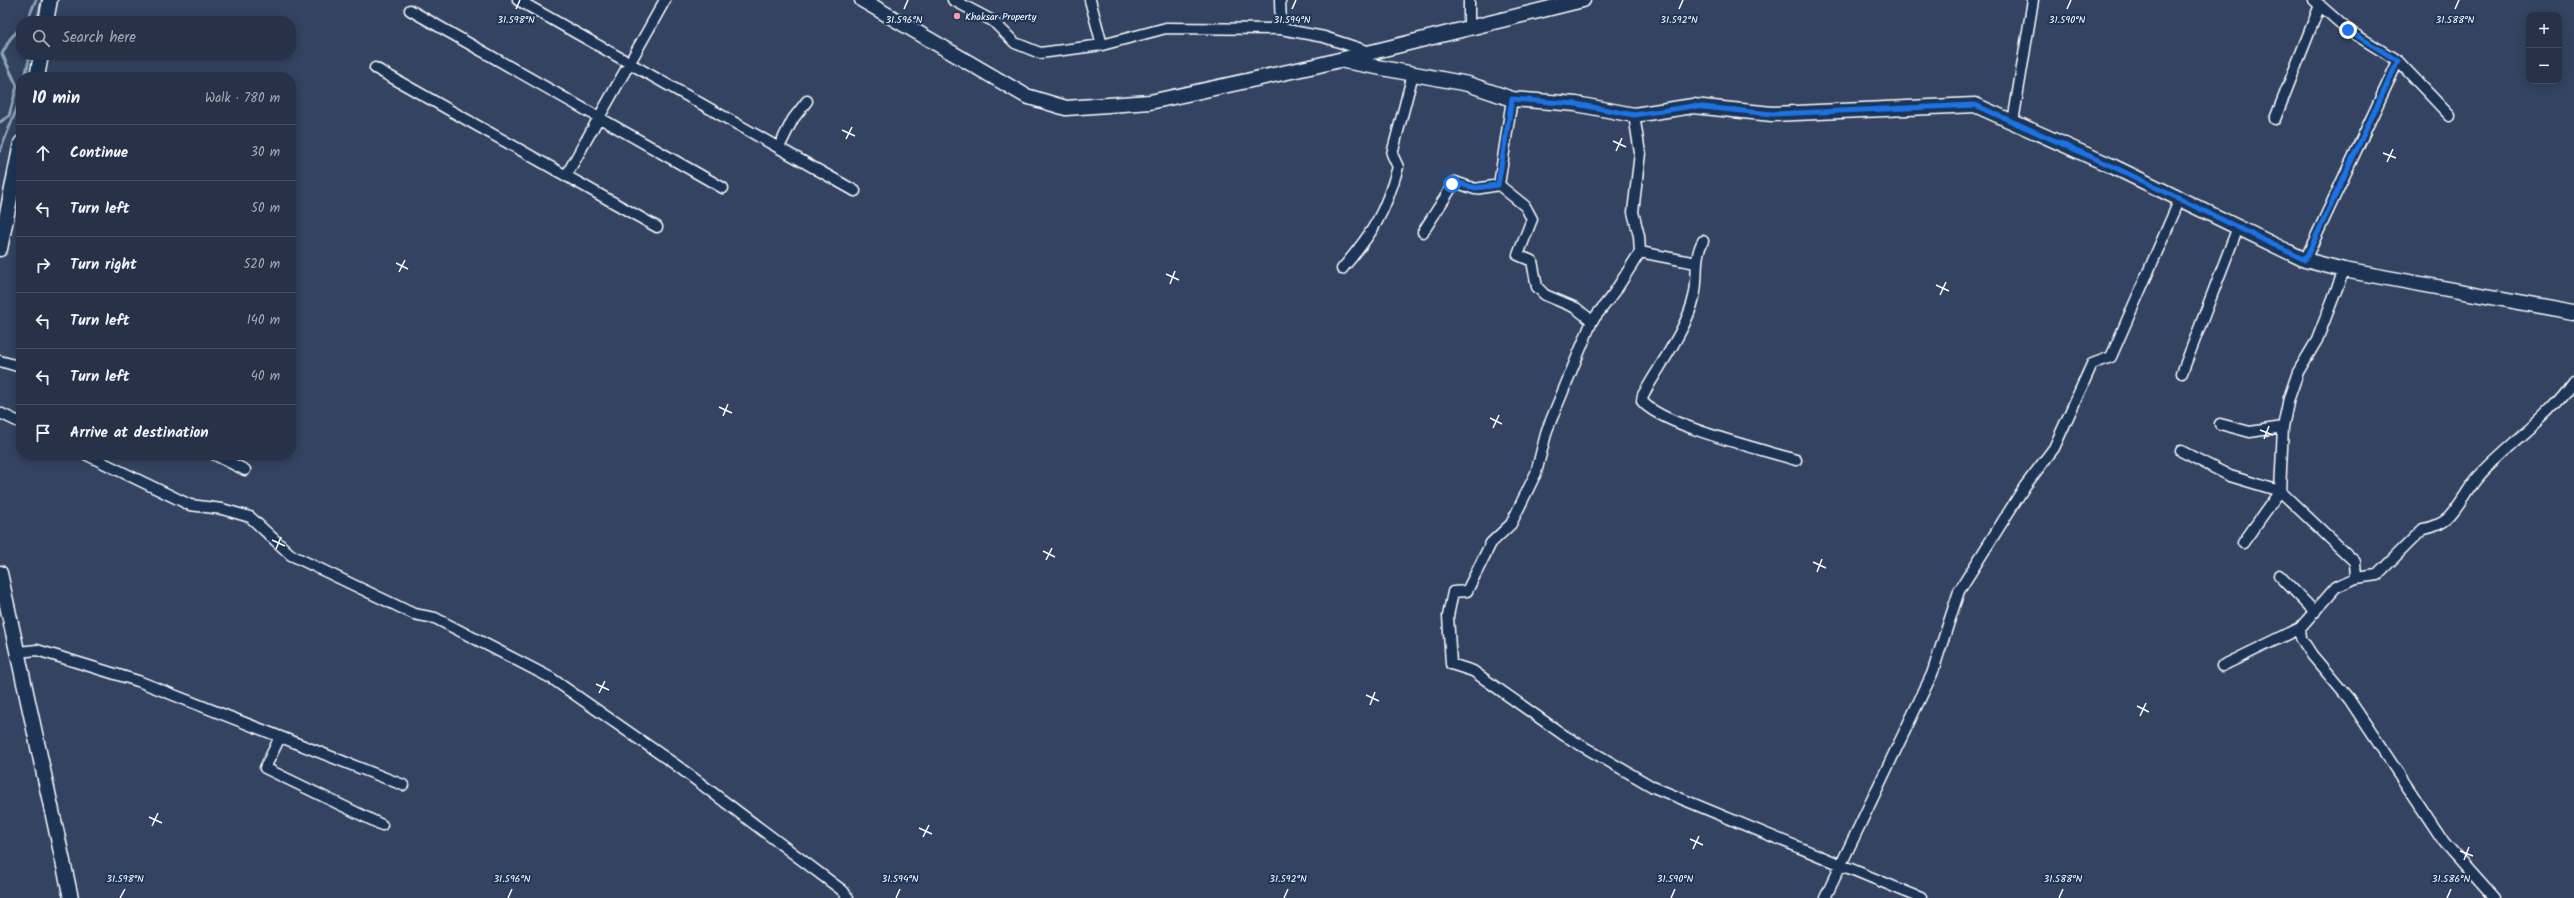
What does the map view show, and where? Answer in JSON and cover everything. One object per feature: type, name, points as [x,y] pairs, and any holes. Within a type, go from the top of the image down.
[{"type":"street","points":[[47,16],[50,0]]},
{"type":"street","points":[[518,0],[855,191]]},
{"type":"street","points":[[566,176],[665,0]]},
{"type":"street","points":[[862,0],[1026,96],[1066,108],[1150,102],[1339,60],[1570,2],[1584,0]]},
{"type":"street","points":[[953,0],[993,21],[1016,43],[1040,53],[1102,45],[1166,28],[1281,29],[1324,37],[1370,52]]},
{"type":"street","points":[[1090,0],[1102,45]]},
{"type":"street","points":[[1280,0],[1281,29]]},
{"type":"street","points":[[1469,0],[1469,28]]},
{"type":"street","points":[[2013,122],[2033,0]]},
{"type":"street","points":[[2275,119],[2317,2],[2348,30],[2398,61],[2450,116]]},
{"type":"street","points":[[410,10],[599,119],[723,188]]},
{"type":"street","points":[[38,72],[40,60]]},
{"type":"street","points":[[1339,60],[1468,84],[1512,99],[1576,104],[1634,115],[1693,106],[1772,114],[1975,105],[2180,199],[2305,260],[2344,270],[2574,312]]},
{"type":"street","points":[[2305,260],[2398,61]]},
{"type":"street","points":[[375,68],[657,226]]},
{"type":"street","points":[[1342,269],[1374,230],[1388,196],[1398,167],[1392,156],[1413,74]]},
{"type":"street","points":[[1498,185],[1512,99]]},
{"type":"street","points":[[779,147],[793,118],[807,101]]},
{"type":"street","points":[[1634,115],[1640,153],[1633,212],[1639,236],[1640,252],[1614,293],[1592,321],[1546,430],[1536,473],[1511,524],[1491,543],[1467,591],[1453,592],[1448,616],[1451,664],[1473,671],[1565,736],[1654,787],[1921,898]]},
{"type":"street","points":[[0,249],[16,168]]},
{"type":"street","points":[[1423,232],[1455,182],[1475,188],[1498,185],[1525,206],[1532,219],[1518,255],[1534,263],[1537,287],[1545,296],[1576,308],[1592,321]]},
{"type":"street","points":[[1824,898],[1932,674],[1959,591],[2025,486],[2054,448],[2092,364],[2111,357],[2180,199]]},
{"type":"street","points":[[2182,373],[2238,228]]},
{"type":"street","points":[[1703,241],[1696,263],[1694,298],[1681,328],[1643,395],[1642,401],[1646,406],[1672,420],[1796,460]]},
{"type":"street","points":[[1640,252],[1696,263]]},
{"type":"street","points":[[2243,543],[2280,491],[2283,427],[2289,398],[2298,372],[2317,340],[2344,270]]},
{"type":"street","points":[[0,361],[16,366]]},
{"type":"street","points":[[2222,666],[2300,628],[2336,587],[2356,578],[2378,575],[2423,529],[2431,528],[2449,517],[2478,477],[2504,450],[2540,421],[2574,381]]},
{"type":"street","points":[[0,413],[16,421]]},
{"type":"street","points":[[2220,424],[2250,432],[2283,427]]},
{"type":"street","points":[[2181,452],[2230,476],[2280,491],[2355,562],[2356,578]]},
{"type":"street","points":[[97,460],[190,505],[222,509],[250,517],[291,555],[414,614],[435,618],[551,678],[676,765],[843,891],[848,898]]},
{"type":"street","points":[[225,460],[245,470]]},
{"type":"street","points":[[0,573],[71,898]]},
{"type":"street","points":[[2279,575],[2315,612]]},
{"type":"street","points":[[2300,628],[2301,638],[2312,655],[2349,699],[2444,842],[2494,898]]},
{"type":"street","points":[[18,652],[37,650],[138,680],[403,785]]},
{"type":"street","points":[[280,736],[265,768],[382,825]]},
{"type":"waterway","points":[[29,16],[36,0]]},
{"type":"waterway","points":[[38,16],[42,0]]},
{"type":"waterway","points":[[16,32],[10,39],[2,54],[16,84]]},
{"type":"waterway","points":[[26,72],[29,60]]},
{"type":"waterway","points":[[0,122],[9,116],[16,90]]},
{"type":"waterway","points":[[0,151],[16,111]]},
{"type":"place","name":"Khaksar Property","points":[[957,16]]},
{"type":"route","points":[[1452,184],[1455,182],[1475,188],[1498,185],[1512,99],[1576,104],[1634,115],[1693,106],[1772,114],[1975,105],[2114,167],[2305,260],[2398,61],[2348,30]]}]
